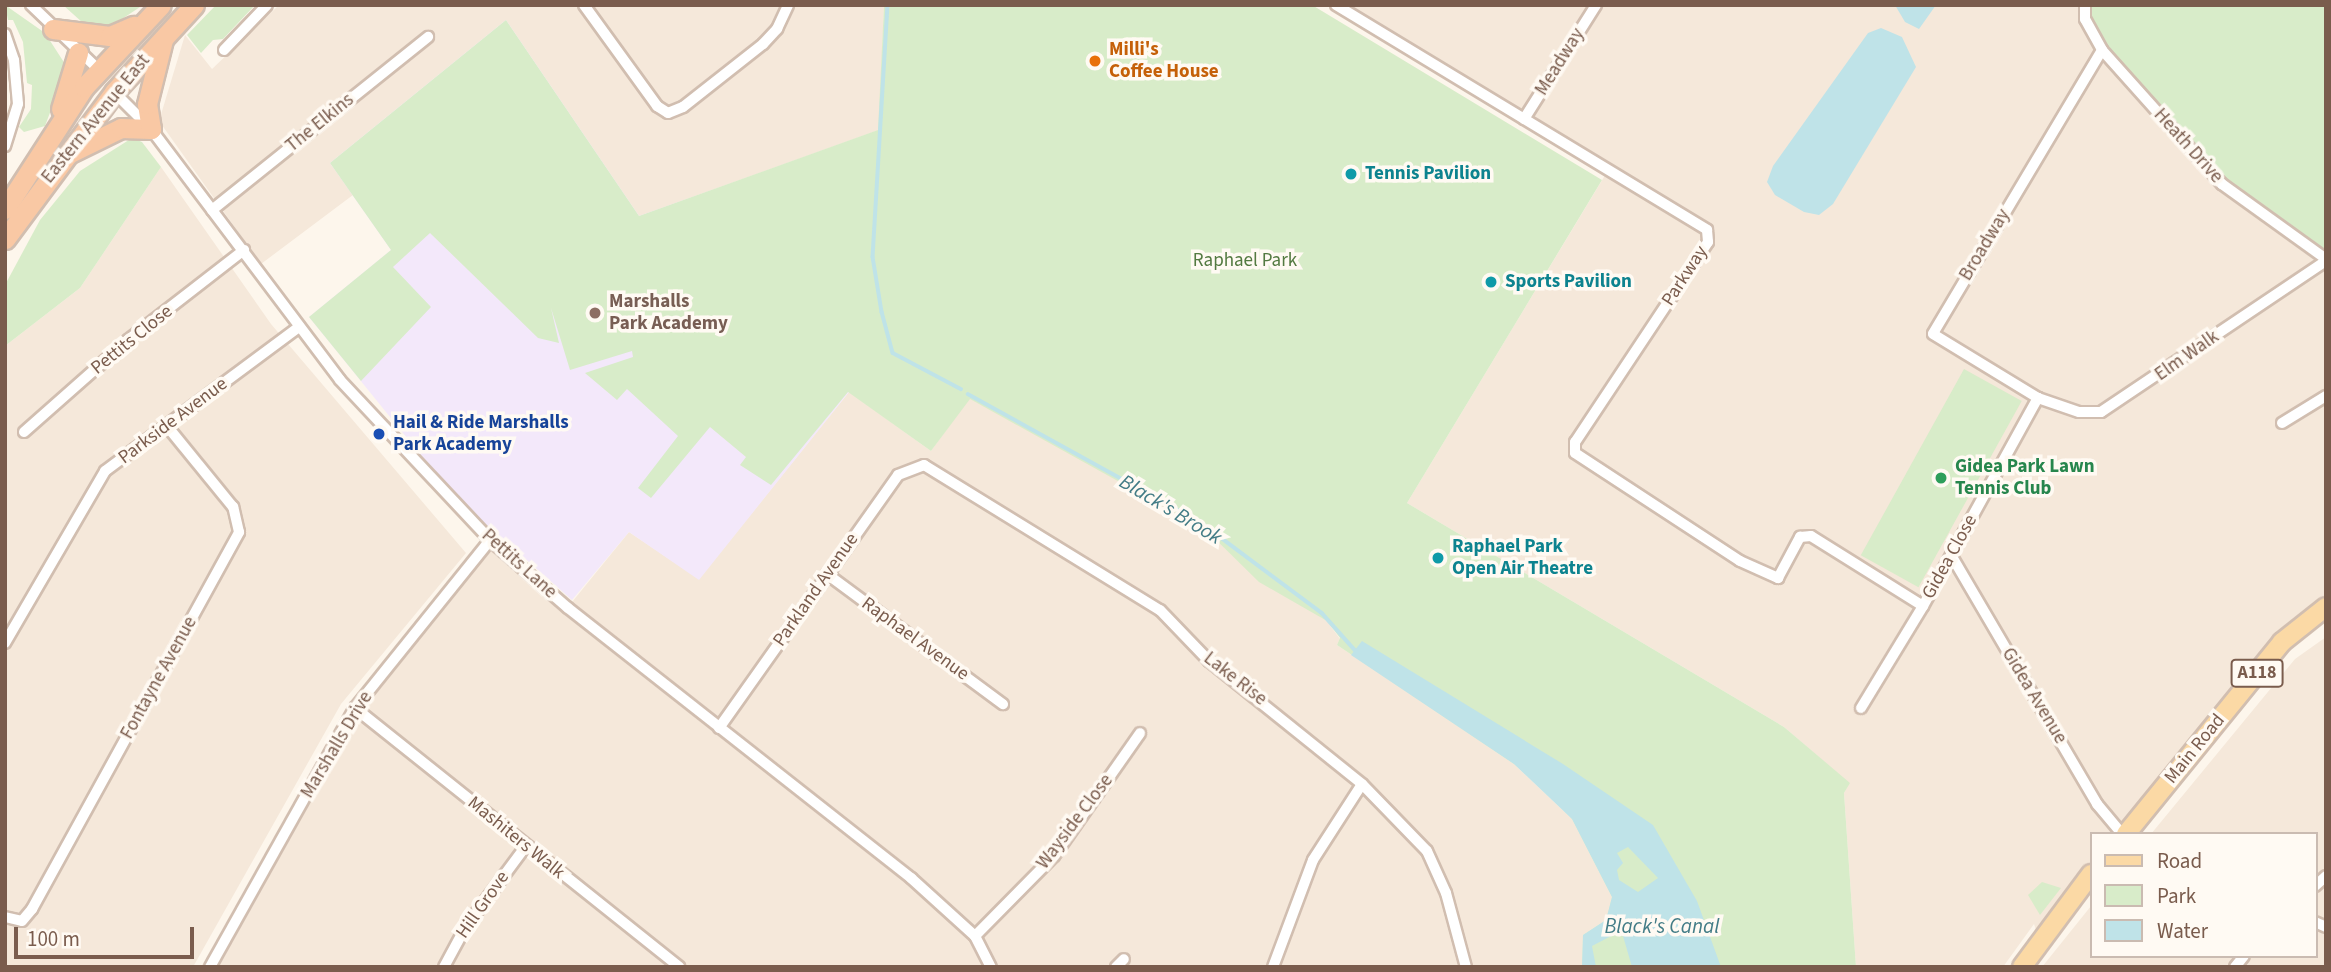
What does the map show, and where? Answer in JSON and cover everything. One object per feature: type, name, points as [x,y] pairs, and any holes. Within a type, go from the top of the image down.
[{"type":"highway","name":"Eastern Avenue East","points":[[5,239],[114,92],[194,5]]},
{"type":"highway","points":[[53,29],[116,35],[158,8]]},
{"type":"highway","name":"Eastern Avenue East","points":[[5,209],[98,69],[158,8]]},
{"type":"highway","points":[[65,155],[121,128],[151,129],[147,104],[164,36]]},
{"type":"highway","points":[[55,130],[78,53]]},
{"type":"highway","points":[[98,69],[114,92]]},
{"type":"main road","name":"Main Road","points":[[2126,832],[2282,642],[2326,607]]},
{"type":"main road","points":[[2022,967],[2090,875]]},
{"type":"street","points":[[31,5],[78,53],[98,69]]},
{"type":"street","points":[[224,50],[267,5]]},
{"type":"street","points":[[584,5],[657,106],[668,113],[682,107],[764,44],[788,5]]},
{"type":"street","name":"Parkway","points":[[1336,5],[1709,233],[1708,242],[1575,442],[1575,453],[1774,579]]},
{"type":"street","name":"Meadway","points":[[1524,119],[1597,5]]},
{"type":"street","name":"Heath Drive","points":[[2085,5],[2085,19],[2102,50],[2222,184],[2326,260]]},
{"type":"street","points":[[5,34],[18,104],[7,142]]},
{"type":"street","name":"The Elkins","points":[[212,210],[428,37]]},
{"type":"street","name":"Broadway","points":[[2038,398],[1933,334],[2102,50]]},
{"type":"street","name":"Pettits Lane","points":[[114,92],[151,129],[299,327],[380,426],[490,540],[719,728],[901,870],[975,936],[991,967]]},
{"type":"street","name":"Pettits Close","points":[[24,432],[128,340],[244,250]]},
{"type":"street","name":"Elm Walk","points":[[2038,398],[2079,412],[2101,412],[2326,260]]},
{"type":"street","name":"Parkside Avenue","points":[[5,643],[105,471],[299,327]]},
{"type":"street","points":[[2282,423],[2326,396]]},
{"type":"street","name":"Gidea Close","points":[[1861,708],[1923,606],[2038,398]]},
{"type":"street","name":"Fontayne Avenue","points":[[5,916],[22,920],[32,909],[239,532],[233,507],[167,426]]},
{"type":"street","name":"Parkland Avenue","points":[[719,728],[898,475],[924,465]]},
{"type":"street","name":"Lake Rise","points":[[924,465],[1160,610],[1209,661],[1362,784],[1427,851],[1446,893],[1466,967]]},
{"type":"street","name":"Gidea Close","points":[[1774,579],[1800,537],[1811,536],[1923,606]]},
{"type":"street","name":"Marshalls Drive","points":[[210,967],[355,708],[490,540]]},
{"type":"street","name":"Gidea Avenue","points":[[1951,555],[2097,804],[2122,832]]},
{"type":"street","name":"Raphael Avenue","points":[[827,574],[1003,704]]},
{"type":"street","name":"Mashiters Walk","points":[[355,708],[673,965]]},
{"type":"street","name":"Wayside Close","points":[[975,936],[1054,856],[1140,733]]},
{"type":"street","points":[[1273,967],[1313,860],[1362,784]]},
{"type":"street","name":"Hill Grove","points":[[444,967],[465,929],[526,846]]},
{"type":"shaded area","points":[[279,5],[884,5],[879,130],[639,216],[506,20],[330,163],[353,195],[261,264],[159,121],[185,35],[212,69]]},
{"type":"shaded area","points":[[1336,5],[2085,5],[2326,259],[2326,607],[2282,642],[2128,832],[2090,832],[2090,875],[2040,942],[2034,924],[2003,967],[1856,967],[1844,793],[1849,783],[1784,727],[1407,503],[1607,172]]},
{"type":"shaded area","name":"Marshalls Park Academy","points":[[506,20],[639,216],[873,133],[849,392],[699,580],[629,532],[572,600],[454,496],[309,317],[391,250],[330,163]]},
{"type":"shaded area","points":[[161,167],[271,324],[466,553],[341,704],[193,967],[5,967],[5,346],[80,288]]},
{"type":"shaded area","points":[[849,392],[931,451],[969,398],[1154,499],[1206,530],[1247,569],[1327,621],[1340,639],[1337,645],[1514,764],[1572,819],[1612,897],[1606,920],[1583,935],[1582,967],[210,967],[355,708],[490,540],[568,607],[629,532],[699,579]]},
{"type":"shaded area","points":[[2326,637],[2326,967],[2042,967],[2090,907],[2090,958],[2317,958],[2317,832],[2153,832],[2295,659]]},
{"type":"green space","points":[[5,5],[45,33],[67,67],[45,126],[24,132],[19,127],[31,109],[32,85],[27,83],[23,42],[13,20],[8,20]]},
{"type":"green space","points":[[63,5],[143,5],[113,25],[97,26],[83,23]]},
{"type":"green space","points":[[216,5],[255,5],[223,39],[213,40],[201,53],[187,35]]},
{"type":"green space","name":"Raphael Park","points":[[884,5],[1312,5],[1602,180],[1407,503],[1784,727],[1850,783],[1844,793],[1856,967],[1582,967],[1583,935],[1606,920],[1612,897],[1572,819],[1545,791],[1514,764],[1337,645],[1340,638],[1327,621],[1259,582],[1206,530],[970,399],[931,451],[848,392],[771,485],[740,465],[746,457],[710,427],[651,498],[638,488],[678,436],[627,389],[617,400],[585,373],[633,357],[632,351],[570,370],[551,308],[559,343],[538,338],[430,233],[393,267],[431,307],[361,381],[309,317],[391,250],[330,163],[506,20],[639,216],[878,130]]},
{"type":"green space","points":[[2085,5],[2326,5],[2326,259],[2222,184],[2102,50]]},
{"type":"green space","points":[[132,138],[142,142],[161,167],[80,288],[5,346],[5,285],[40,220],[80,171]]},
{"type":"green space","name":"Gidea Park Lawn Tennis Club","points":[[1964,369],[2022,401],[1918,587],[1861,555]]},
{"type":"green space","points":[[2042,882],[2061,888],[2040,915],[2028,895]]},
{"type":"water","points":[[1895,5],[1936,5],[1919,29],[1905,22]]},
{"type":"water","points":[[1881,28],[1902,37],[1916,67],[1833,204],[1819,215],[1804,212],[1775,195],[1767,182],[1773,166],[1868,33]]},
{"type":"water","name":"Black's Canal","points":[[1362,641],[1563,764],[1653,825],[1697,901],[1721,967],[1632,967],[1623,936],[1615,934],[1592,946],[1596,967],[1582,967],[1583,935],[1606,920],[1612,897],[1572,819],[1514,764],[1351,655]],"holes":[[[1628,847],[1658,878],[1638,892],[1619,880],[1617,870],[1623,863],[1617,853]]]},
{"type":"waterway","name":"Black's Brook","points":[[888,5],[873,257],[882,312],[893,353],[961,389]]},
{"type":"waterway","name":"Black's Brook","points":[[968,394],[1200,522],[1322,613],[1355,650]]},
{"type":"place","name":"Milli's Coffee House","points":[[1095,61]]},
{"type":"place","name":"Tennis Pavilion","points":[[1351,174]]},
{"type":"place","name":"Sports Pavilion","points":[[1491,282]]},
{"type":"place","name":"Marshalls Park Academy","points":[[595,313]]},
{"type":"place","name":"Hail & Ride Marshalls Park Academy","points":[[379,434]]},
{"type":"place","name":"Gidea Park Lawn Tennis Club","points":[[1941,478]]},
{"type":"place","name":"Raphael Park Open Air Theatre","points":[[1438,558]]}]
